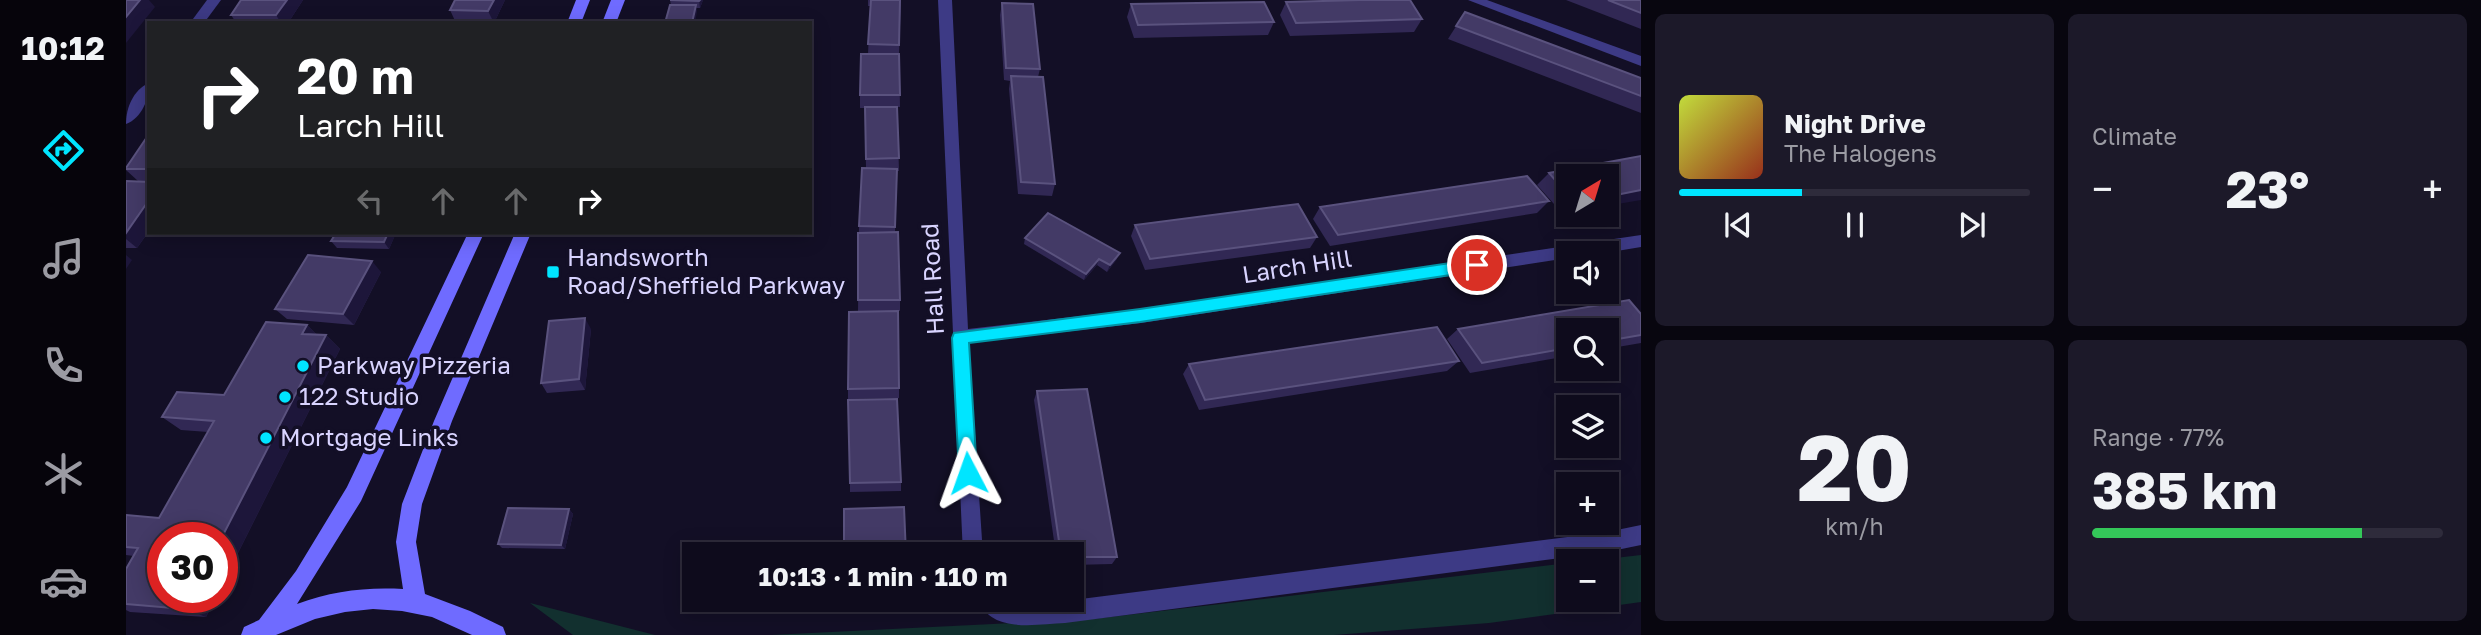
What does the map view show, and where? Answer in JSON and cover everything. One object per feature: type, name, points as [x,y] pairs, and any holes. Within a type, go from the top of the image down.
[{"type":"main road","points":[[574,21],[583,0]]},
{"type":"main road","points":[[610,21],[618,0]]},
{"type":"main road","points":[[259,631],[303,578],[354,494],[475,235]]},
{"type":"main road","points":[[415,601],[406,542],[412,503],[443,421],[522,235]]},
{"type":"main road","points":[[259,631],[322,605],[376,596],[415,601],[469,620],[495,635]]},
{"type":"street","points":[[198,21],[214,0]]},
{"type":"street","name":"Hall Road","points":[[946,0],[960,338],[972,542]]},
{"type":"street","points":[[1475,0],[1641,61]]},
{"type":"street","points":[[126,119],[147,91]]},
{"type":"street","name":"Larch Hill","points":[[960,338],[1140,316],[1641,242]]},
{"type":"street","points":[[1084,610],[1607,542],[1641,535]]},
{"type":"street","points":[[1007,612],[1011,615],[1065,612]]},
{"type":"green space","points":[[1641,555],[1641,602],[1619,605],[1619,558]]},
{"type":"green space","points":[[1556,564],[1556,612],[1569,612],[1489,623],[1334,635],[771,635],[1093,619]]},
{"type":"green space","points":[[530,603],[655,635],[573,635]]},
{"type":"building","points":[[126,0],[140,0],[126,17]]},
{"type":"building","points":[[241,0],[287,0],[276,15],[231,15]]},
{"type":"building","points":[[455,0],[494,0],[488,11],[450,10]]},
{"type":"building","points":[[871,0],[900,0],[899,45],[868,44]]},
{"type":"building","points":[[1410,0],[1422,19],[1296,23],[1286,2]]},
{"type":"building","points":[[1608,0],[1641,0],[1641,13]]},
{"type":"building","points":[[1264,2],[1274,22],[1138,25],[1131,4]]},
{"type":"building","points":[[1002,3],[1033,4],[1040,69],[1006,68]]},
{"type":"building","points":[[670,5],[696,5],[692,21],[666,21]]},
{"type":"building","points":[[1465,12],[1641,78],[1641,96],[1456,26]]},
{"type":"building","points":[[861,54],[899,54],[900,95],[860,95]]},
{"type":"building","points":[[1011,76],[1043,77],[1055,184],[1021,182]]},
{"type":"building","points":[[865,107],[897,107],[899,158],[866,159]]},
{"type":"building","points":[[147,137],[147,169],[126,168]]},
{"type":"building","points":[[1641,156],[1641,190],[1619,194],[1619,164],[1598,164]]},
{"type":"building","points":[[862,168],[897,169],[895,227],[859,226]]},
{"type":"building","points":[[1556,172],[1556,181],[1549,173]]},
{"type":"building","points":[[1527,176],[1549,201],[1338,235],[1320,207]]},
{"type":"building","points":[[126,181],[147,182],[147,203],[126,233]]},
{"type":"building","points":[[1298,204],[1317,237],[1150,259],[1135,225]]},
{"type":"building","points":[[1048,213],[1120,253],[1110,265],[1099,259],[1086,274],[1025,238]]},
{"type":"building","points":[[898,232],[900,300],[858,300],[858,233]]},
{"type":"building","points":[[335,235],[387,235],[384,242],[331,241]]},
{"type":"building","points":[[308,255],[372,261],[343,314],[275,309]]},
{"type":"building","points":[[1629,300],[1641,314],[1641,335],[1619,339],[1619,318],[1556,318],[1556,350],[1482,363],[1458,329],[1619,304],[1619,302]]},
{"type":"building","points":[[898,311],[899,388],[848,389],[849,312]]},
{"type":"building","points":[[585,318],[579,379],[541,383],[549,321]]},
{"type":"building","points":[[266,322],[307,325],[302,334],[326,335],[230,522],[147,522],[147,606],[126,604],[126,569],[138,548],[126,547],[126,515],[159,518],[214,421],[162,417],[177,392],[224,395]]},
{"type":"building","points":[[1437,327],[1459,361],[1205,400],[1189,364]]},
{"type":"building","points":[[1087,389],[1117,557],[1084,557],[1084,542],[1059,542],[1037,391]]},
{"type":"building","points":[[897,399],[901,482],[850,483],[848,400]]},
{"type":"building","points":[[904,507],[905,542],[844,542],[844,509]]},
{"type":"building","points":[[508,508],[569,509],[561,545],[498,544]]},
{"type":"place","name":"Handsworth Road/Sheffield Parkway","points":[[553,272]]},
{"type":"place","name":"Parkway Pizzeria","points":[[303,366]]},
{"type":"place","name":"122 Studio","points":[[285,397]]},
{"type":"place","name":"Mortgage Links","points":[[266,438]]},
{"type":"route","points":[[968,473],[960,338],[1140,316],[1477,265]]}]
